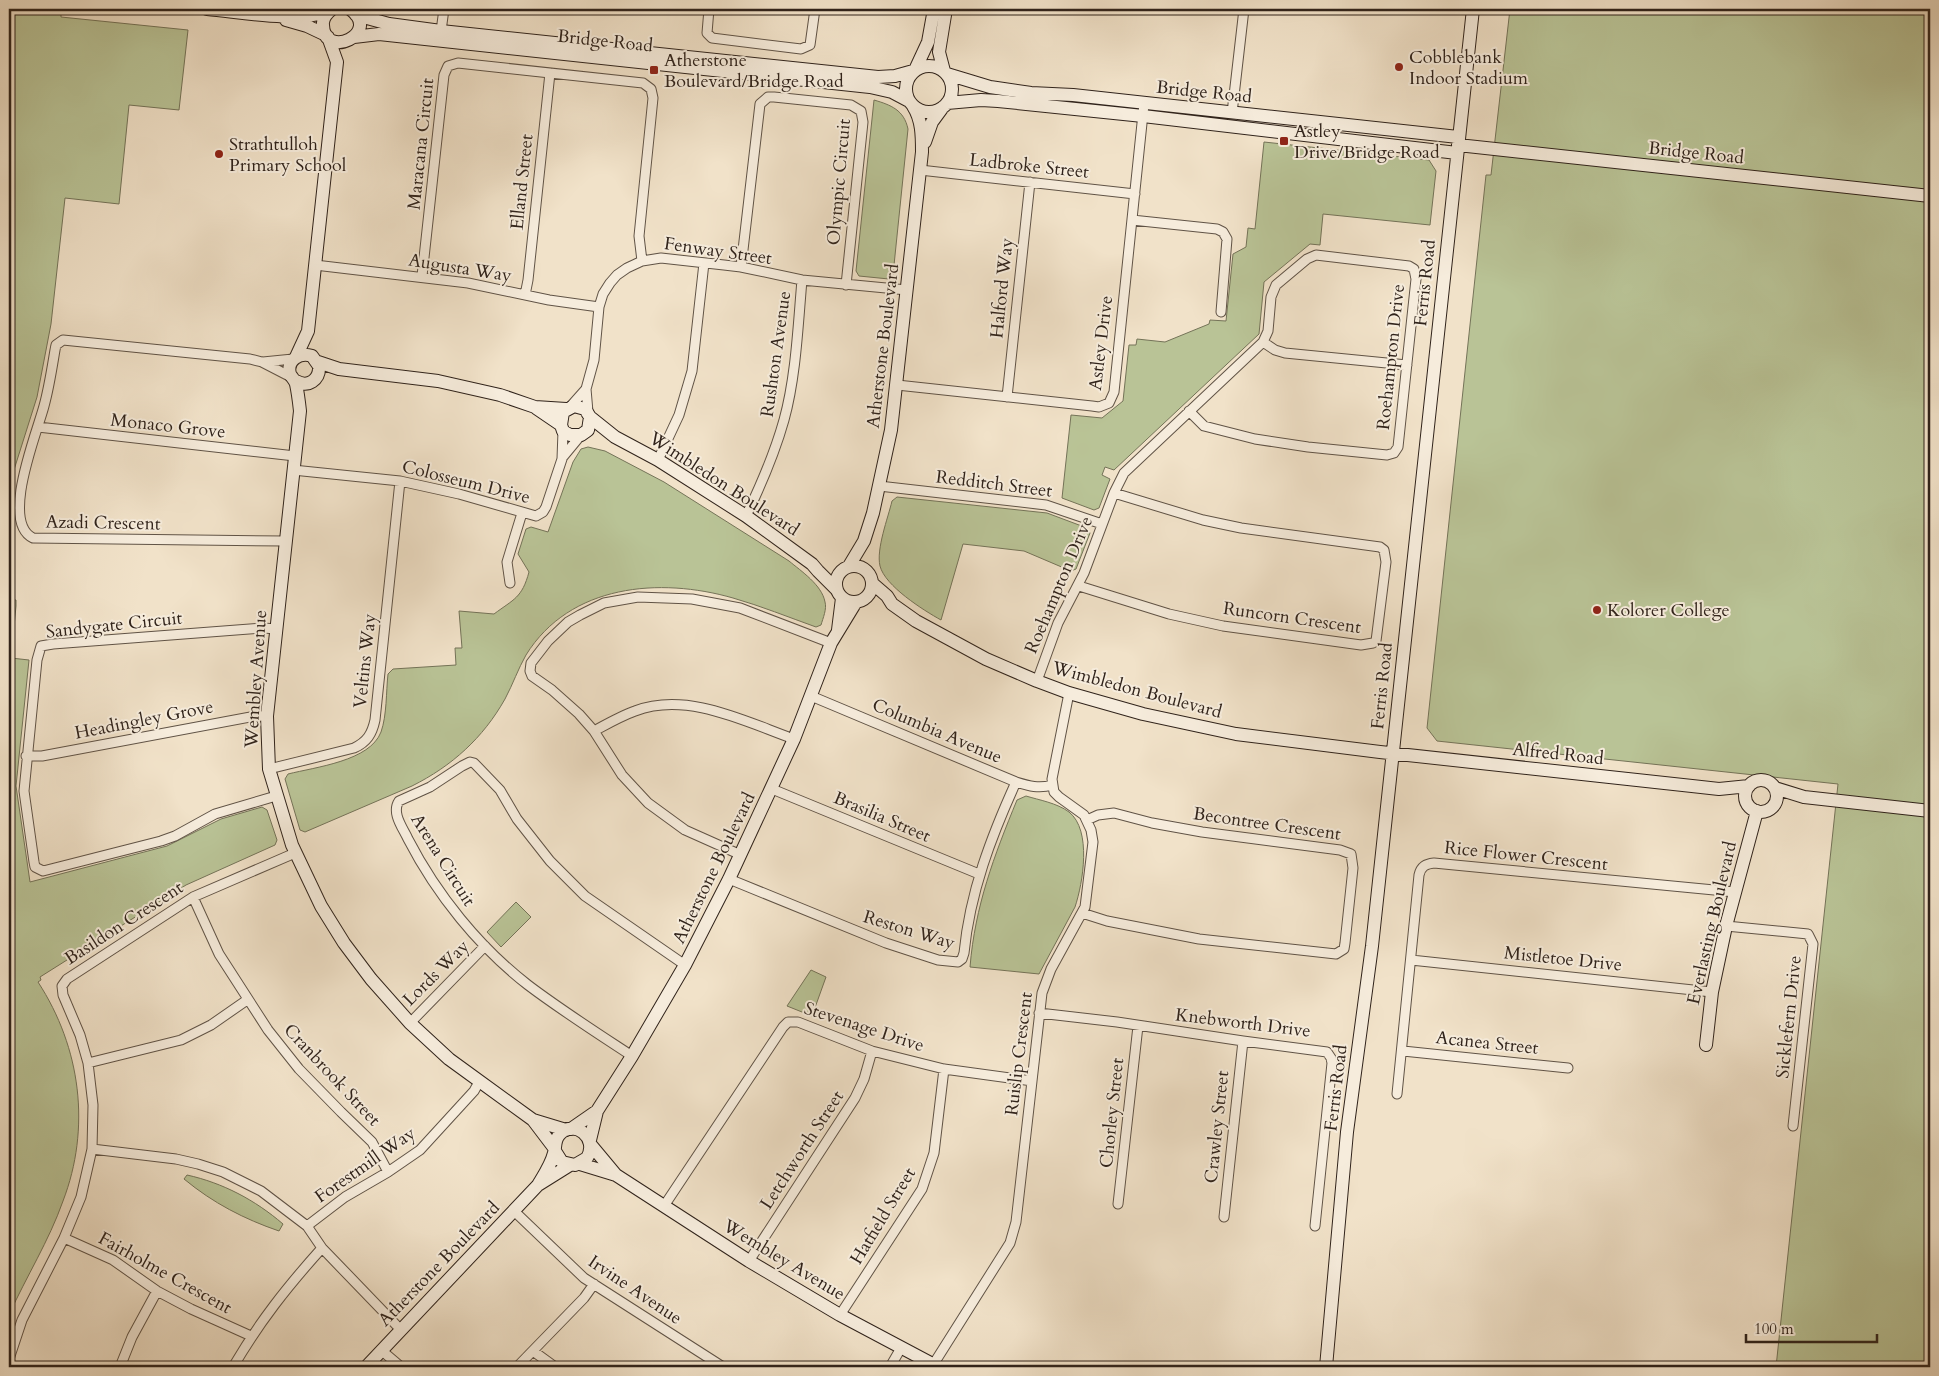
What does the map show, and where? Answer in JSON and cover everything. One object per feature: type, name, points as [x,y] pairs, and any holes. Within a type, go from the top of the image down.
[{"type":"street","points":[[207,9],[262,15],[294,21],[327,36]]},
{"type":"street","points":[[262,15],[312,15],[331,9]]},
{"type":"street","points":[[331,9],[323,20],[323,25],[337,62],[308,331],[290,370],[294,380],[302,384],[350,370]]},
{"type":"street","points":[[441,31],[444,9]]},
{"type":"street","points":[[709,9],[707,33],[712,38],[800,49],[810,44],[815,9]]},
{"type":"street","points":[[914,71],[928,42],[934,9]]},
{"type":"street","points":[[946,9],[938,52],[950,80],[952,92],[946,104],[933,112],[919,110],[911,103],[905,88],[909,76],[914,71],[922,66],[930,65],[946,73]]},
{"type":"street","points":[[1232,113],[1244,9]]},
{"type":"street","name":"Ferris Road","points":[[1326,1367],[1347,1132],[1372,946],[1473,9]]},
{"type":"street","points":[[337,62],[344,54],[359,28],[354,11]]},
{"type":"street","name":"Bridge Road","points":[[354,11],[388,24],[441,31],[878,76],[895,76],[914,71]]},
{"type":"street","name":"Bridge Road","points":[[327,36],[338,42],[379,34],[870,87],[892,92],[911,103]]},
{"type":"street","name":"Maracana Circuit","points":[[422,276],[446,69],[452,64],[458,63],[643,83],[651,88],[654,98],[639,236],[642,261]]},
{"type":"street","name":"Elland Street","points":[[525,295],[550,73]]},
{"type":"street","name":"Bridge Road","points":[[946,73],[998,88],[1143,110],[1930,196]]},
{"type":"street","name":"Olympic Circuit","points":[[742,267],[760,104],[764,100],[774,97],[851,105],[860,111],[863,122],[846,285]]},
{"type":"street","name":"Bridge Road","points":[[946,104],[981,100],[1143,110],[1232,113],[1458,145]]},
{"type":"street","name":"Atherstone Boulevard","points":[[870,578],[865,559],[864,541],[879,486],[891,430],[922,152],[919,118],[911,103]]},
{"type":"street","name":"Atherstone Boulevard","points":[[922,152],[932,122],[946,104]]},
{"type":"street","name":"Astley Drive","points":[[897,385],[1099,407],[1105,406],[1112,399],[1143,110]]},
{"type":"street","name":"Ladbroke Street","points":[[920,170],[1135,194]]},
{"type":"street","name":"Halford Way","points":[[1007,398],[1030,182]]},
{"type":"street","points":[[1132,220],[1223,232],[1226,244],[1220,312]]},
{"type":"street","name":"Roehampton Drive","points":[[1038,682],[1058,623],[1079,586],[1114,493],[1124,473],[1189,411],[1263,342],[1268,331],[1271,297],[1276,285],[1307,259],[1316,255],[1409,266],[1414,269],[1416,279],[1398,447],[1391,455],[1308,447],[1254,439],[1204,426],[1189,411]]},
{"type":"street","name":"Fenway Street","points":[[589,415],[586,389],[594,360],[599,307],[603,294],[610,283],[627,268],[642,261],[661,258],[742,267],[802,280],[907,290]]},
{"type":"street","points":[[658,460],[679,415],[692,371],[704,263]]},
{"type":"street","name":"Augusta Way","points":[[315,265],[422,276],[599,307]]},
{"type":"street","name":"Rushton Avenue","points":[[746,516],[769,464],[784,420],[791,386],[802,280]]},
{"type":"street","points":[[308,331],[315,359],[320,370],[315,380]]},
{"type":"street","name":"Azadi Crescent","points":[[285,541],[50,539],[28,536],[21,527],[18,500],[23,467],[45,404],[55,350],[59,342],[63,340],[250,359],[262,362],[294,380]]},
{"type":"street","points":[[1263,342],[1274,350],[1285,353],[1407,366]]},
{"type":"street","points":[[295,358],[304,354],[339,368],[438,381],[500,395],[535,407],[568,408],[578,406],[589,415],[590,426],[583,434],[570,435],[535,407]]},
{"type":"street","name":"Azadi Crescent","points":[[262,362],[295,358]]},
{"type":"street","name":"Wembley Avenue","points":[[294,380],[300,412],[267,716],[269,769],[295,853],[322,906],[344,943],[371,979],[410,1022],[449,1059],[533,1120],[555,1150]]},
{"type":"street","name":"Wembley Avenue","points":[[300,412],[315,380]]},
{"type":"street","name":"Fenway Street","points":[[568,408],[586,389]]},
{"type":"street","points":[[562,428],[561,416],[568,408]]},
{"type":"street","name":"Wimbledon Boulevard","points":[[589,415],[614,437],[658,460],[746,516],[812,564],[839,594]]},
{"type":"street","name":"Monaco Grove","points":[[38,427],[295,456]]},
{"type":"street","name":"Colosseum Drive","points":[[293,470],[400,481],[459,494],[536,516],[543,512],[562,458],[562,428]]},
{"type":"street","name":"Wimbledon Boulevard","points":[[583,434],[614,437]]},
{"type":"street","name":"Colosseum Drive","points":[[562,458],[583,434]]},
{"type":"street","name":"Veltins Way","points":[[269,769],[354,748],[366,741],[370,736],[375,720],[400,481]]},
{"type":"street","name":"Redditch Street","points":[[879,486],[1046,505],[1102,524]]},
{"type":"street","name":"Runcorn Crescent","points":[[1079,586],[1169,614],[1223,626],[1361,645],[1373,643],[1376,640],[1386,562],[1384,550],[1380,547],[1241,528],[1203,520],[1114,493]]},
{"type":"street","points":[[510,583],[507,562],[522,513]]},
{"type":"street","name":"Atherstone Boulevard","points":[[846,568],[864,541]]},
{"type":"street","name":"Wimbledon Boulevard","points":[[812,564],[846,568]]},
{"type":"street","points":[[858,566],[870,578],[870,592],[860,600],[846,601],[839,594],[837,576],[846,568],[858,566]]},
{"type":"street","name":"Wimbledon Boulevard","points":[[870,578],[892,604]]},
{"type":"street","name":"Atherstone Boulevard","points":[[838,630],[839,594]]},
{"type":"street","points":[[741,854],[685,830],[648,803],[622,775],[594,731],[569,703],[532,676],[530,667],[548,641],[568,622],[604,603],[638,597],[669,597],[715,602],[761,615],[831,643]]},
{"type":"street","name":"Atherstone Boulevard","points":[[590,1143],[597,1110],[632,1056],[685,965],[772,789],[794,739],[831,643],[860,600]]},
{"type":"street","name":"Wimbledon Boulevard","points":[[860,600],[892,604],[954,643],[1038,682],[1143,714],[1199,728],[1236,734],[1392,754]]},
{"type":"street","name":"Sandygate Circuit","points":[[276,629],[264,628],[43,645],[39,649],[36,660],[24,791],[35,867],[43,871],[161,841],[215,814],[276,796]]},
{"type":"street","points":[[1069,692],[1053,768],[1052,785],[1054,792],[1078,809],[1087,820]]},
{"type":"street","name":"Columbia Avenue","points":[[811,696],[1016,782],[1043,788],[1052,785]]},
{"type":"street","points":[[594,731],[636,710],[682,705],[714,710],[794,739]]},
{"type":"street","name":"Headingley Grove","points":[[26,756],[42,756],[256,716],[267,716]]},
{"type":"street","name":"Alfred Road","points":[[1392,754],[1719,789],[1749,786]]},
{"type":"street","name":"Arena Circuit","points":[[632,1056],[528,985],[485,946],[462,921],[435,884],[415,851],[396,811],[399,801],[430,787],[470,762],[478,767],[500,790],[517,819],[534,842],[585,896],[685,965]]},
{"type":"street","points":[[1804,797],[1775,803],[1768,810],[1758,811],[1753,809],[1746,801],[1749,786],[1762,780],[1767,781],[1775,788],[1804,797],[1930,811]]},
{"type":"street","name":"Reston Way","points":[[729,879],[886,943],[938,960],[958,962],[962,959],[964,953],[969,913],[979,874],[1016,782]]},
{"type":"street","points":[[1775,788],[1777,793],[1775,803]]},
{"type":"street","name":"Brasilia Street","points":[[772,789],[979,874]]},
{"type":"street","name":"Alfred Road","points":[[1719,789],[1746,801]]},
{"type":"street","name":"Everlasting Boulevard","points":[[1706,1045],[1712,992],[1726,926],[1758,811]]},
{"type":"street","name":"Becontree Crescent","points":[[1082,914],[1143,929],[1199,939],[1336,954],[1344,949],[1353,868],[1351,854],[1340,850],[1202,832],[1152,823],[1114,813],[1104,813],[1087,820]]},
{"type":"street","name":"Ruislip Crescent","points":[[936,1366],[1010,1243],[1016,1222],[1039,1014],[1045,983],[1082,914],[1088,895],[1093,842],[1087,820]]},
{"type":"street","name":"Basildon Crescent","points":[[9,1360],[22,1320],[64,1238],[81,1197],[92,1149],[93,1105],[88,1063],[80,1035],[63,995],[62,986],[64,982],[193,897],[295,853]]},
{"type":"street","name":"Rice Flower Crescent","points":[[1397,1094],[1420,871],[1423,866],[1429,863],[1735,892]]},
{"type":"street","name":"Cranbrook Street","points":[[193,897],[219,954],[248,1000],[299,1068],[372,1142],[388,1172]]},
{"type":"street","name":"Sicklefern Drive","points":[[1726,926],[1808,934],[1813,944],[1793,1126]]},
{"type":"street","name":"Lords Way","points":[[410,1022],[485,946]]},
{"type":"street","name":"Mistletoe Drive","points":[[1411,960],[1712,992]]},
{"type":"street","points":[[88,1063],[181,1040],[211,1025],[248,1000]]},
{"type":"street","name":"Knebworth Drive","points":[[1039,1014],[1327,1052],[1331,1058],[1315,1226]]},
{"type":"street","name":"Stevenage Drive","points":[[664,1206],[782,1027],[788,1022],[798,1022],[872,1051],[944,1069],[1032,1081]]},
{"type":"street","name":"Chorley Street","points":[[1118,1204],[1138,1026]]},
{"type":"street","name":"Crawley Street","points":[[1224,1217],[1242,1042]]},
{"type":"street","name":"Acanea Street","points":[[1403,1050],[1568,1068]]},
{"type":"street","name":"Letchworth Street","points":[[749,1261],[855,1098],[864,1079],[872,1051]]},
{"type":"street","name":"Hatfield Street","points":[[840,1314],[922,1189],[934,1153],[944,1069]]},
{"type":"street","name":"Forestmill Way","points":[[307,1226],[345,1197],[388,1172],[420,1150],[474,1091],[479,1082]]},
{"type":"street","name":"Atherstone Boulevard","points":[[568,1130],[597,1110]]},
{"type":"street","name":"Wembley Avenue","points":[[533,1120],[568,1130]]},
{"type":"street","points":[[568,1130],[584,1133],[590,1143],[590,1154],[575,1165],[562,1162],[555,1150],[558,1136],[568,1130]]},
{"type":"street","name":"Wembley Avenue","points":[[590,1143],[616,1175],[749,1261],[840,1314],[936,1366]]},
{"type":"street","points":[[92,1149],[176,1159],[224,1172],[261,1191],[307,1226],[322,1248],[401,1330]]},
{"type":"street","name":"Atherstone Boulevard","points":[[366,1367],[538,1185],[555,1150]]},
{"type":"street","name":"Atherstone Boulevard","points":[[538,1185],[575,1165]]},
{"type":"street","name":"Wembley Avenue","points":[[575,1165],[616,1175]]},
{"type":"street","name":"Irvine Avenue","points":[[514,1211],[579,1273],[723,1367]]},
{"type":"street","name":"Fairholme Crescent","points":[[64,1238],[113,1260],[157,1290],[191,1309],[251,1336]]},
{"type":"street","points":[[233,1367],[251,1336],[279,1297],[322,1248]]},
{"type":"street","points":[[517,1367],[584,1298],[594,1284]]},
{"type":"street","points":[[120,1367],[132,1337],[157,1290]]},
{"type":"street","points":[[890,1367],[902,1348]]},
{"type":"street","points":[[381,1350],[401,1367]]},
{"type":"street","points":[[533,1351],[555,1367]]},
{"type":"green space","points":[[9,9],[61,9],[61,17],[188,30],[179,110],[129,105],[119,204],[65,198],[51,324],[37,397],[13,473],[9,531]]},
{"type":"green space","points":[[1510,9],[1930,9],[1930,1367],[1776,1367],[1838,784],[1437,741],[1427,728],[1486,175],[1491,175]]},
{"type":"green space","points":[[874,100],[896,109],[903,117],[908,129],[893,275],[889,279],[859,276],[856,271]]},
{"type":"green space","points":[[1264,142],[1429,160],[1436,171],[1430,225],[1323,214],[1320,245],[1310,244],[1264,282],[1259,334],[1114,470],[1105,467],[1102,475],[1110,479],[1099,508],[1094,510],[1062,498],[1071,415],[1102,418],[1123,401],[1129,345],[1136,345],[1137,339],[1165,342],[1209,324],[1210,320],[1226,321],[1233,254],[1246,247],[1248,228],[1255,229]]},
{"type":"green space","points":[[588,447],[605,451],[664,482],[789,561],[815,584],[823,596],[826,608],[821,625],[816,627],[733,598],[676,588],[647,588],[619,592],[592,600],[567,613],[545,631],[526,655],[508,693],[487,726],[453,760],[412,786],[305,832],[300,830],[285,779],[288,774],[341,761],[366,750],[375,742],[383,725],[388,674],[393,669],[456,665],[455,648],[462,648],[459,611],[494,614],[520,593],[529,572],[518,554],[526,529],[531,527],[548,532],[573,462],[581,449]]},
{"type":"green space","points":[[897,497],[1047,513],[1087,528],[1090,533],[1076,569],[1071,571],[1024,551],[963,544],[941,620],[915,604],[897,589],[883,574],[880,566],[879,559],[883,534],[892,501]]},
{"type":"green space","points":[[9,599],[16,600],[11,658],[29,660],[16,786],[30,882],[167,846],[221,819],[262,807],[267,810],[277,840],[275,845],[186,885],[40,977],[41,980],[38,982],[53,1007],[72,1061],[79,1117],[77,1145],[72,1173],[57,1216],[9,1315]]},
{"type":"green space","points":[[1026,796],[1059,806],[1069,812],[1076,820],[1081,831],[1084,857],[1083,871],[1075,907],[1039,974],[970,967],[976,923],[993,861],[1017,800]]},
{"type":"green space","points":[[516,902],[531,917],[501,947],[487,932]]},
{"type":"green space","points":[[811,970],[826,977],[812,1016],[787,1006]]},
{"type":"green space","points":[[187,1175],[226,1188],[250,1200],[283,1224],[279,1231],[229,1210],[206,1196],[184,1179]]},
{"type":"place","name":"Cobblebank Indoor Stadium","points":[[1399,67]]},
{"type":"place","name":"Atherstone Boulevard/Bridge Road","points":[[654,70]]},
{"type":"place","name":"Astley Drive/Bridge Road","points":[[1284,141]]},
{"type":"place","name":"Strathtulloh Primary School","points":[[219,154]]},
{"type":"place","name":"Kolorer College","points":[[1597,610]]}]
